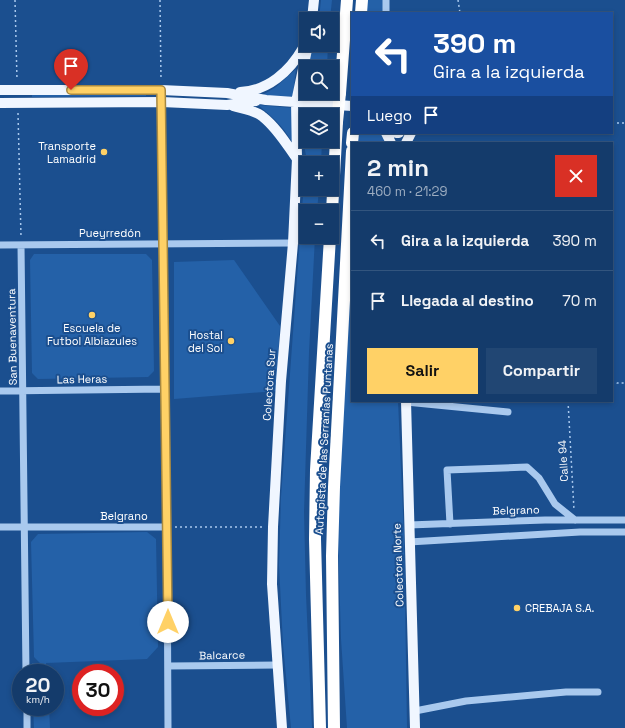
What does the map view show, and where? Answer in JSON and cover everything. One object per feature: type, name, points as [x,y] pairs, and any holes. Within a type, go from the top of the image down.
[{"type":"highway","points":[[332,204],[337,122],[347,0]]},
{"type":"highway","points":[[361,12],[362,0]]},
{"type":"highway","name":"Autopista de las Serranías Puntanas","points":[[334,728],[332,541],[351,169]]},
{"type":"highway","name":"Autopista de las Serranías Puntanas","points":[[320,728],[315,540],[316,478],[330,244]]},
{"type":"main road","points":[[313,12],[314,0]]},
{"type":"main road","points":[[0,90],[161,90],[227,93],[249,92],[274,81],[296,61],[302,52]]},
{"type":"main road","name":"Colectora Sur","points":[[282,728],[272,584],[273,527],[281,381],[293,243],[297,159],[296,102],[305,52]]},
{"type":"main road","points":[[227,93],[266,100],[350,106]]},
{"type":"main road","points":[[227,105],[266,100]]},
{"type":"main road","points":[[0,103],[162,102],[227,105],[250,110],[262,116],[277,131],[297,159]]},
{"type":"main road","name":"Colectora Norte","points":[[406,402],[415,728]]},
{"type":"street","points":[[386,0],[386,12]]},
{"type":"street","points":[[17,90],[17,103]]},
{"type":"street","points":[[161,90],[167,527],[168,728]]},
{"type":"street","name":"Pueyrredón","points":[[0,245],[293,243]]},
{"type":"street","name":"San Buenaventura","points":[[21,245],[24,391],[26,664]]},
{"type":"street","name":"Las Heras","points":[[0,391],[165,389]]},
{"type":"street","points":[[406,402],[508,412]]},
{"type":"street","points":[[450,524],[447,470],[527,467],[539,478],[554,504],[575,520]]},
{"type":"street","name":"Belgrano","points":[[409,526],[575,520],[625,520]]},
{"type":"street","name":"Belgrano","points":[[0,527],[167,527]]},
{"type":"street","points":[[409,542],[586,532],[625,532]]},
{"type":"street","name":"Balcarce","points":[[168,666],[277,665]]},
{"type":"street","points":[[415,711],[466,701],[566,692],[598,692]]},
{"type":"street","points":[[27,716],[27,728]]},
{"type":"path","points":[[15,0],[17,90]]},
{"type":"path","points":[[160,0],[161,90]]},
{"type":"path","points":[[458,0],[460,12]]},
{"type":"path","points":[[17,103],[21,245]]},
{"type":"path","points":[[613,124],[625,123]]},
{"type":"path","points":[[613,381],[625,383]]},
{"type":"path","name":"Calle 94","points":[[568,402],[575,520]]},
{"type":"path","points":[[167,527],[273,527]]},
{"type":"shaded area","points":[[321,0],[332,0],[331,12],[320,12]]},
{"type":"shaded area","points":[[366,0],[384,0],[383,12],[365,12]]},
{"type":"shaded area","points":[[311,52],[328,52],[327,60],[309,60]]},
{"type":"shaded area","points":[[296,69],[292,97],[261,96],[276,87]]},
{"type":"shaded area","points":[[146,93],[146,96],[32,97],[32,95]]},
{"type":"shaded area","points":[[258,105],[293,108],[294,145],[278,123]]},
{"type":"shaded area","points":[[357,134],[382,134],[386,142],[356,142]]},
{"type":"shaded area","points":[[305,148],[322,148],[321,156],[306,155]]},
{"type":"shaded area","points":[[303,196],[318,196],[318,204],[302,204]]},
{"type":"shaded area","points":[[351,211],[351,402],[398,402],[404,535],[407,728],[347,728],[341,639],[338,538],[339,457]]},
{"type":"shaded area","points":[[299,244],[315,244],[309,352],[304,512],[312,728],[291,728],[283,645],[279,565],[281,497]]},
{"type":"shaded area","name":"Escuela de Futbol Albiazules","points":[[34,254],[146,254],[152,260],[154,371],[148,377],[38,379],[32,373],[30,260]]},
{"type":"shaded area","points":[[234,260],[280,326],[276,391],[174,399],[174,262]]},
{"type":"shaded area","points":[[147,532],[156,539],[158,647],[147,659],[32,664],[40,663],[34,657],[31,542],[38,534]]},
{"type":"shaded area","points":[[33,716],[49,716],[50,728],[34,728]]},
{"type":"place","name":"Transporte Lamadrid","points":[[104,152]]},
{"type":"place","name":"Escuela de Futbol Albiazules","points":[[92,315]]},
{"type":"place","name":"Hostal del Sol","points":[[231,341]]},
{"type":"place","name":"CREBAJA S.A.","points":[[517,608]]},
{"type":"route","points":[[71,90],[161,90],[168,622]]}]
